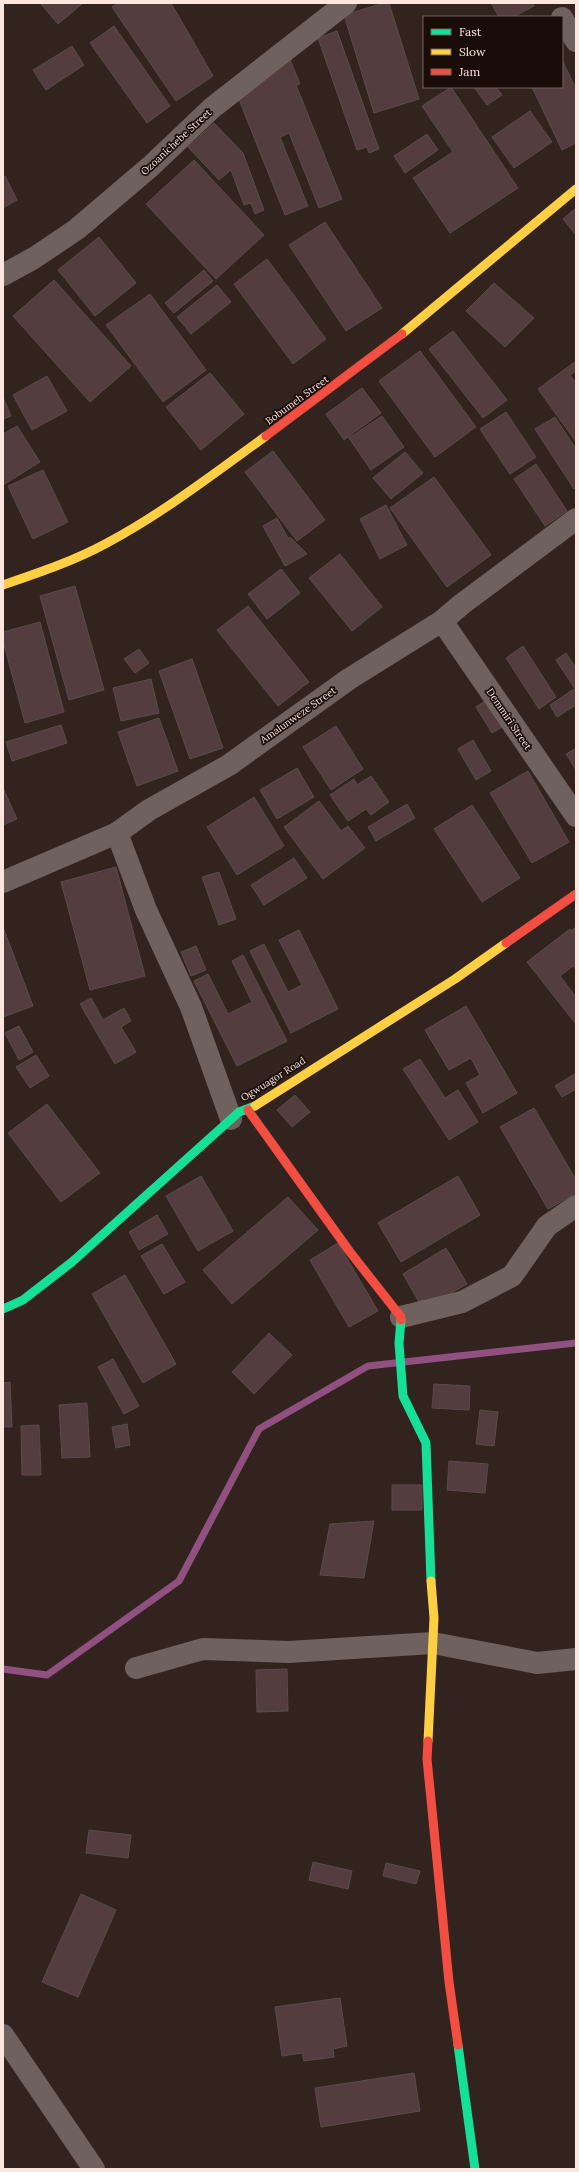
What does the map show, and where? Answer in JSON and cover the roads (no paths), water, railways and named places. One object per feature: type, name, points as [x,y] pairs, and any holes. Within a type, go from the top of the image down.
[{"type":"street","name":"Ozoanichebe Street","points":[[3,275],[34,258],[77,229],[151,166],[212,108],[346,3]]},
{"type":"street","points":[[553,3],[561,16]]},
{"type":"street","points":[[563,19],[576,41]]},
{"type":"street","name":"Bobumeh Street","points":[[3,585],[45,571],[107,543],[205,481],[422,320],[576,189]]},
{"type":"street","name":"Amalunweze Street","points":[[3,882],[117,833],[149,810],[229,764],[349,679],[442,621],[462,604],[576,519]]},
{"type":"street","name":"Demmiri Street","points":[[442,621],[576,816]]},
{"type":"street","points":[[117,833],[146,910],[240,1114],[401,1317],[399,1343],[403,1396],[426,1443],[428,1530],[434,1618],[427,1759],[449,1982],[475,2169]]},
{"type":"street","name":"Ogwuagor Road","points":[[3,1309],[23,1300],[72,1262],[240,1114],[455,979],[576,894]]},
{"type":"street","points":[[401,1317],[462,1302],[512,1276],[547,1226],[576,1206]]},
{"type":"street","points":[[136,1668],[203,1649],[289,1652],[433,1643],[537,1663],[576,1659]]},
{"type":"street","points":[[3,2035],[94,2169]]},
{"type":"waterway","points":[[3,1669],[47,1675],[179,1581],[259,1429],[368,1366],[576,1343]]}]
